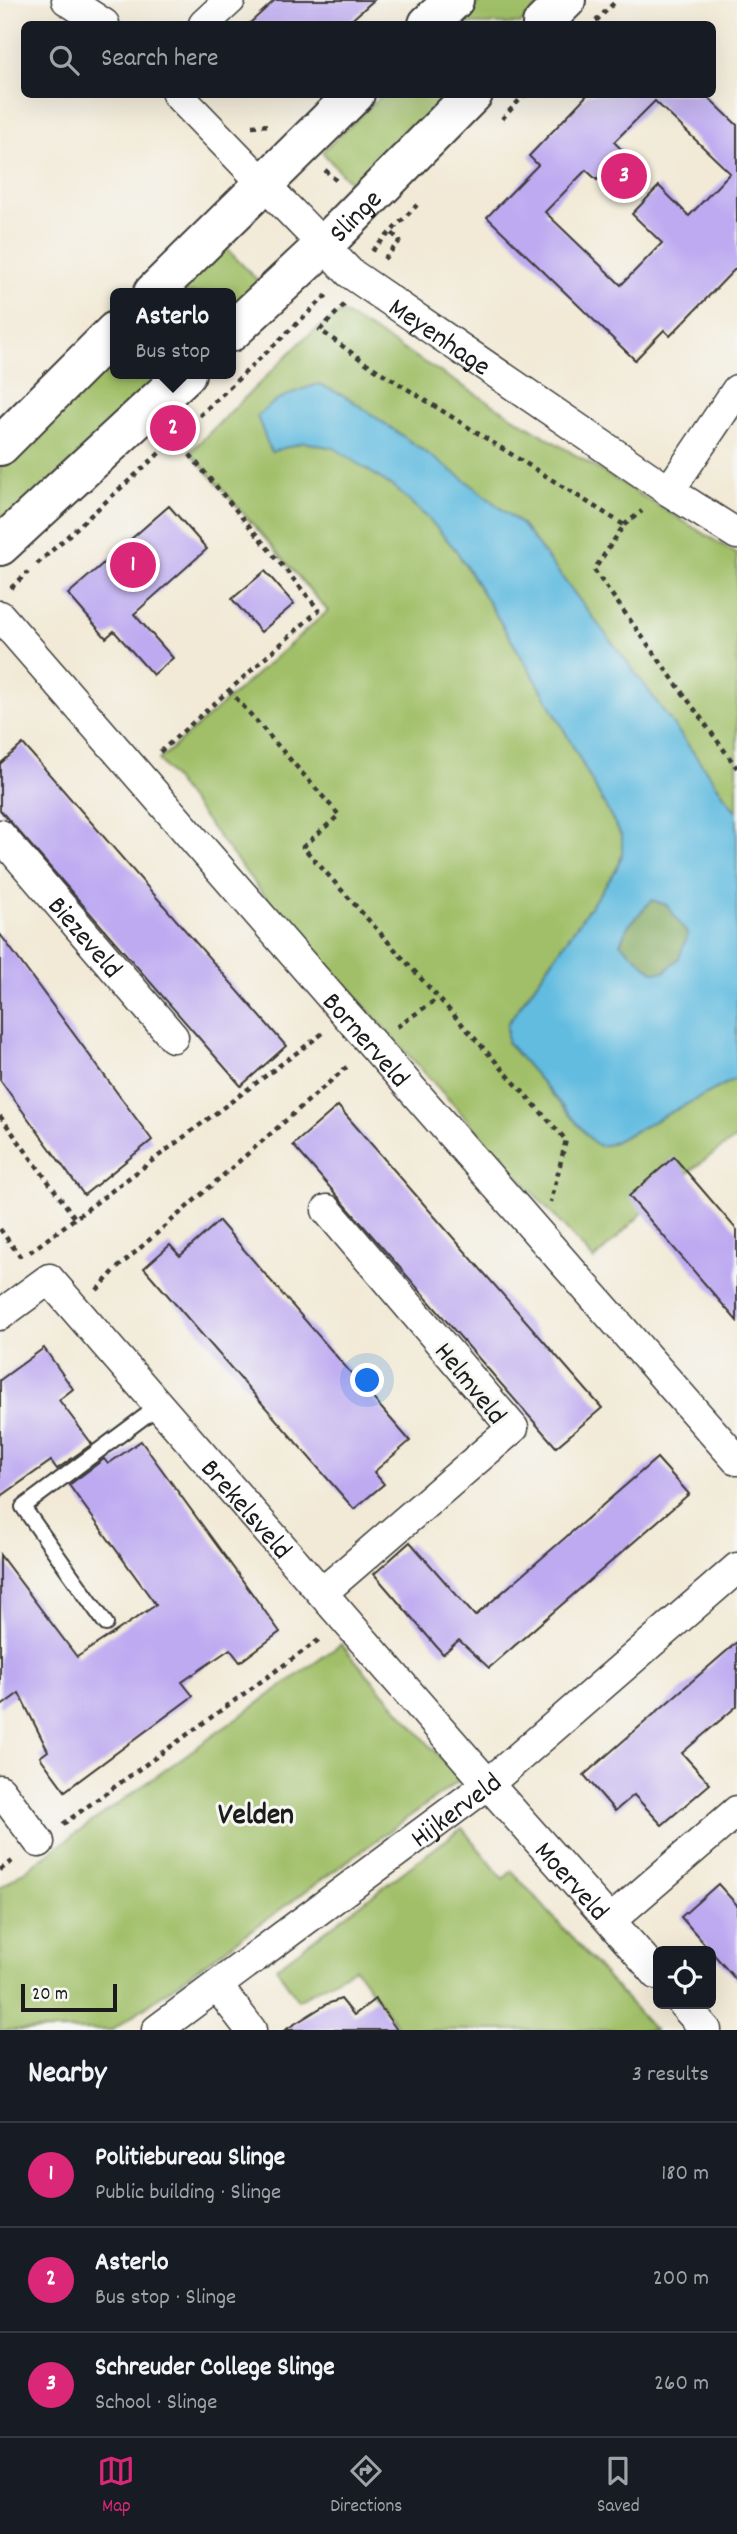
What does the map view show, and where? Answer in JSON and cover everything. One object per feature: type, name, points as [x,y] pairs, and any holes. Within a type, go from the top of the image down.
[{"type":"main road","points":[[431,21],[454,0]]},
{"type":"main road","points":[[545,21],[566,0]]},
{"type":"main road","points":[[158,288],[351,98]]},
{"type":"main road","name":"Slinge","points":[[236,327],[323,246],[469,98]]},
{"type":"main road","points":[[0,446],[110,336]]},
{"type":"main road","points":[[0,545],[181,379]]},
{"type":"street","points":[[67,0],[99,21]]},
{"type":"street","points":[[207,21],[230,0]]},
{"type":"street","name":"Meyenhage","points":[[181,98],[350,273],[669,491],[737,534]]},
{"type":"street","points":[[669,491],[737,390]]},
{"type":"street","name":"Bornerveld","points":[[0,615],[135,773],[737,1460]]},
{"type":"street","name":"Biezeveld","points":[[0,835],[173,1037]]},
{"type":"street","name":"Helmveld","points":[[323,1592],[513,1428],[327,1210]]},
{"type":"street","name":"Brekelsveld","points":[[0,1315],[49,1279],[488,1784]]},
{"type":"street","name":"Hijkerveld","points":[[157,2030],[488,1784],[737,1568]]},
{"type":"street","name":"Moerveld","points":[[488,1784],[653,1969]]},
{"type":"street","points":[[0,1790],[39,1842]]},
{"type":"street","points":[[611,1920],[737,1811]]},
{"type":"street","points":[[217,1986],[250,2030]]},
{"type":"street","points":[[687,2009],[706,2030]]},
{"type":"lane","points":[[106,1624],[23,1507],[160,1405]]},
{"type":"path","points":[[596,21],[617,0]]},
{"type":"path","points":[[248,126],[277,125],[400,240],[320,330],[366,363],[624,525],[594,570],[737,768]]},
{"type":"path","points":[[135,773],[319,610],[176,438]]},
{"type":"path","points":[[229,690],[339,815],[303,846],[566,1140],[543,1237]]},
{"type":"path","points":[[78,1311],[115,1270],[373,1045],[438,998]]},
{"type":"path","points":[[21,1259],[309,1045],[345,1013]]},
{"type":"path","points":[[0,1116],[75,1218]]},
{"type":"path","points":[[0,1870],[347,1620]]},
{"type":"green space","points":[[482,0],[544,0],[523,21],[459,21]]},
{"type":"green space","points":[[379,98],[448,98],[357,190],[322,152]]},
{"type":"green space","points":[[218,240],[262,285],[236,309],[236,288],[170,288]]},
{"type":"green space","points":[[342,312],[737,554],[737,813],[643,683],[522,525],[465,480],[347,397],[304,442],[334,448],[395,488],[429,519],[456,550],[549,702],[622,837],[622,855],[616,870],[507,1024],[507,1042],[592,1141],[600,1146],[610,1144],[737,1078],[737,1138],[680,1180],[594,1260],[262,893],[159,760],[328,611],[190,452],[306,337]]},
{"type":"green space","points":[[110,348],[110,379],[162,379],[0,529],[0,457]]},
{"type":"green space","points":[[652,900],[667,905],[688,935],[679,958],[665,972],[653,972],[620,944],[628,926]]},
{"type":"green space","points":[[341,1644],[460,1780],[113,2030],[0,2030],[0,1888]]},
{"type":"green space","points":[[462,1828],[503,1879],[512,1871],[654,2030],[400,2030],[355,1968],[298,2000],[276,1968]]},
{"type":"water","points":[[319,384],[347,397],[465,480],[522,525],[643,683],[737,813],[737,1078],[610,1144],[600,1146],[592,1141],[507,1042],[507,1025],[616,870],[622,855],[622,837],[549,702],[456,550],[429,519],[395,488],[334,448],[304,442],[271,452],[257,416],[294,392]],"holes":[[[652,900],[667,905],[688,935],[679,958],[665,972],[653,972],[620,943],[628,926]]]},
{"type":"building","points":[[275,0],[374,0],[350,21],[252,21]]},
{"type":"building","points":[[584,98],[709,98],[737,125],[737,267],[670,336],[664,330],[635,360],[487,217],[538,165],[529,156]],"holes":[[[655,101],[730,173],[689,216],[659,186],[632,214],[662,243],[621,285],[545,212],[586,170],[597,180],[624,152],[614,142]]]},
{"type":"building","points":[[169,506],[207,549],[134,614],[173,658],[153,675],[114,631],[106,638],[68,594]]},
{"type":"building","points":[[265,571],[294,604],[261,632],[232,599]]},
{"type":"building","points":[[23,744],[286,1046],[241,1086],[0,810],[0,764]]},
{"type":"building","points":[[0,934],[152,1140],[84,1195],[0,1080]]},
{"type":"building","points":[[338,1106],[602,1408],[556,1447],[293,1145]]},
{"type":"building","points":[[674,1157],[737,1230],[737,1321],[629,1196]]},
{"type":"building","points":[[219,1221],[410,1441],[374,1472],[384,1484],[354,1509],[144,1268],[170,1245],[180,1256]]},
{"type":"building","points":[[44,1348],[73,1389],[59,1400],[92,1444],[57,1469],[51,1461],[0,1497],[0,1380]]},
{"type":"building","points":[[141,1441],[280,1632],[240,1662],[230,1649],[182,1682],[193,1696],[65,1791],[40,1757],[48,1751],[19,1693],[0,1707],[0,1555],[77,1657],[156,1605],[69,1485],[104,1459],[108,1464]]},
{"type":"building","points":[[657,1458],[689,1494],[489,1668],[459,1640],[443,1654],[374,1574],[410,1542],[475,1616]]},
{"type":"building","points":[[737,1642],[737,1706],[682,1753],[710,1784],[662,1825],[634,1795],[615,1811],[584,1775]]},
{"type":"building","points":[[718,1884],[737,1905],[737,1981],[716,1957],[716,1946],[706,1946],[681,1917]]},
{"type":"building","points":[[341,1999],[354,2015],[375,1999],[397,2030],[285,2030],[327,2004]]},
{"type":"place","name":"Schreuder College Slinge","points":[[624,176]]},
{"type":"place","name":"Asterlo","points":[[173,428]]},
{"type":"place","name":"Politiebureau Slinge","points":[[133,565]]},
{"type":"district","name":"Velden","points":[[256,1813]]}]
